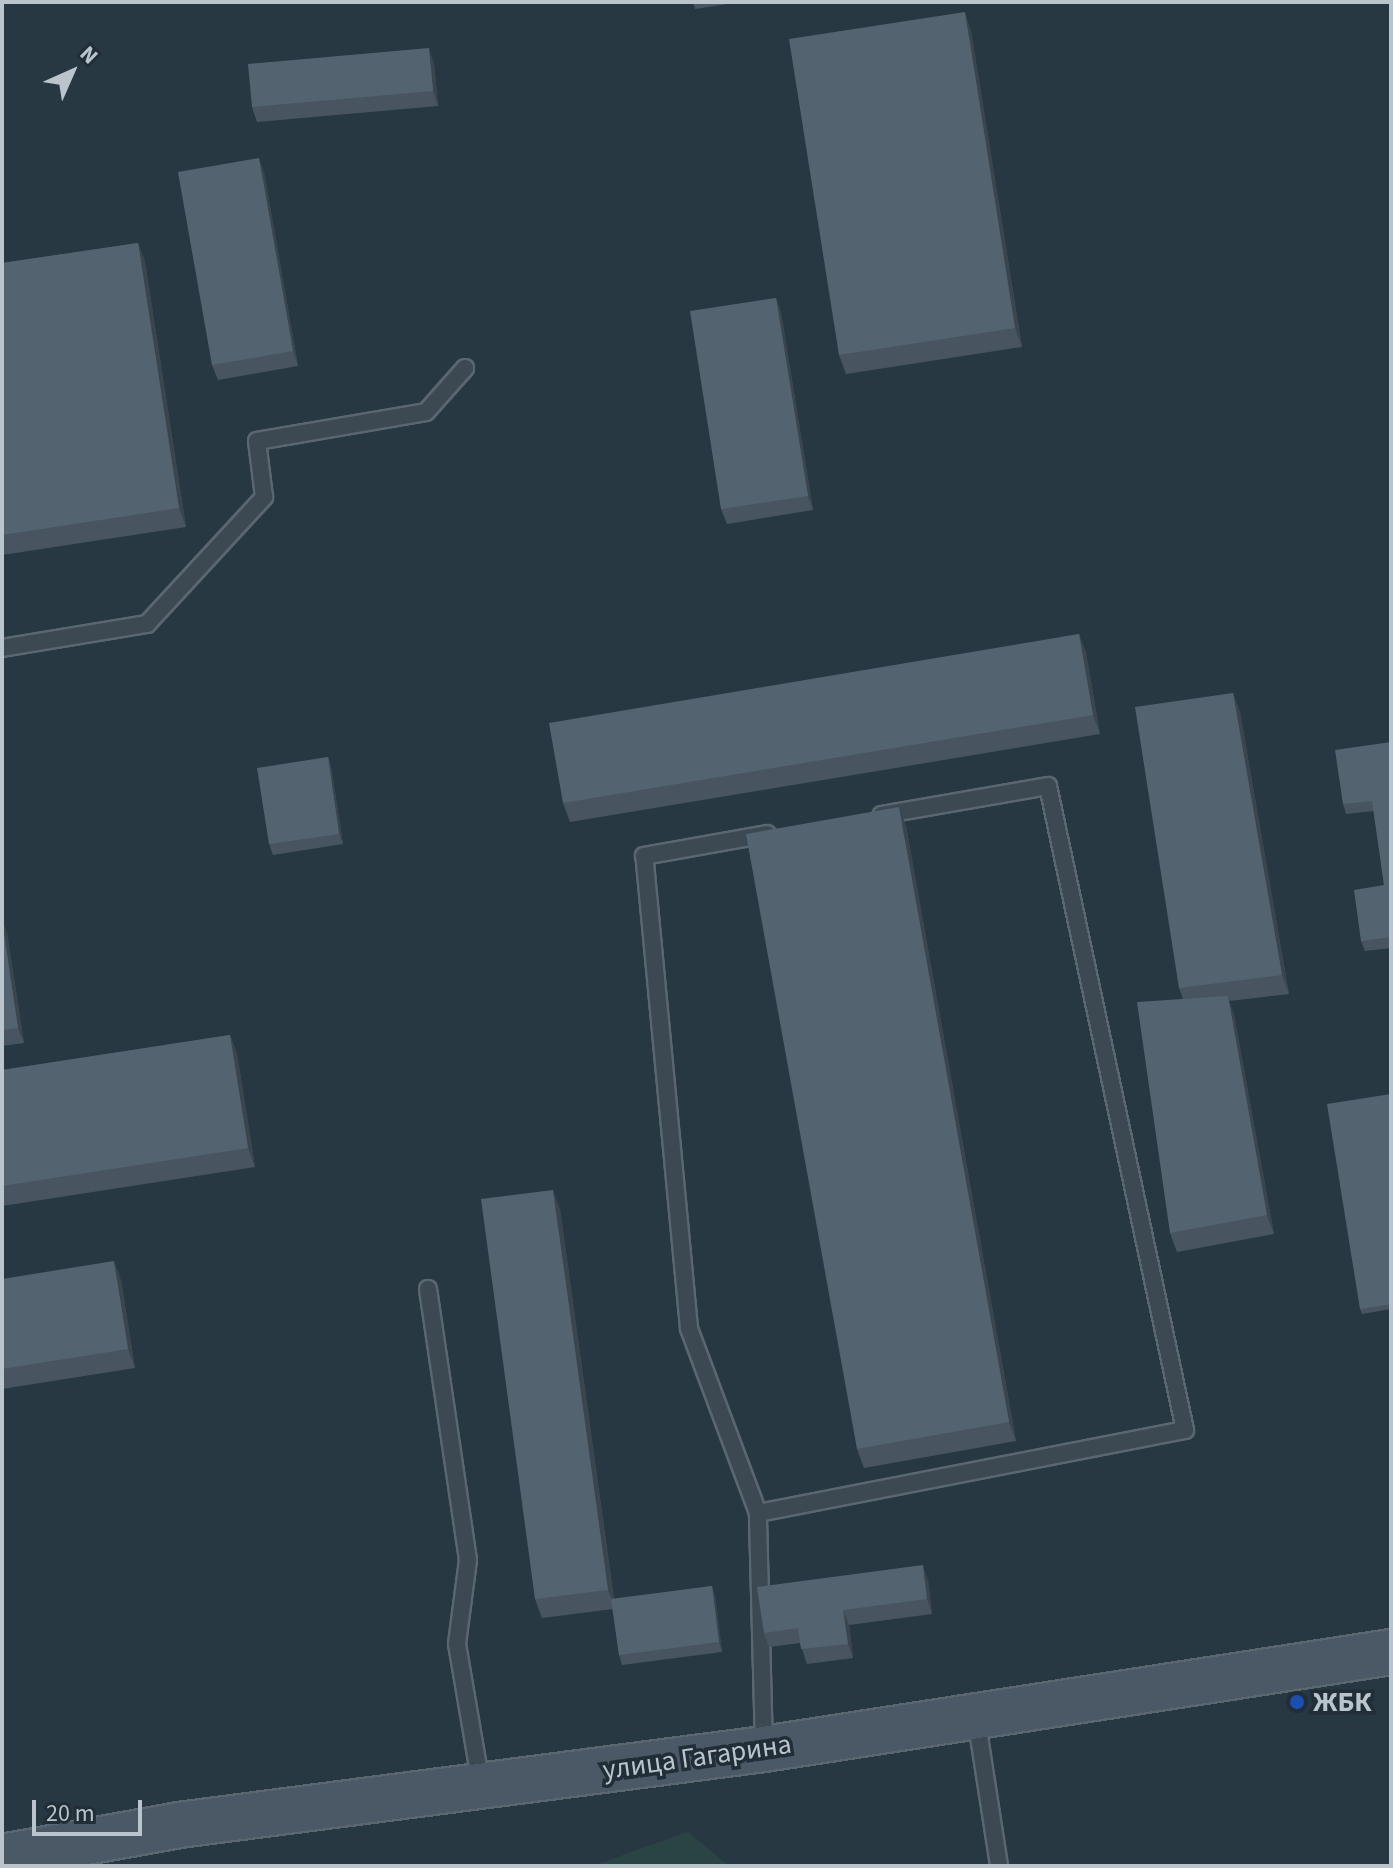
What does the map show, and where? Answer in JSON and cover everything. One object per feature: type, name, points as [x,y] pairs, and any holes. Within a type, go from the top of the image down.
[{"type":"main road","name":"улица Гагарина","points":[[2,1857],[179,1825],[764,1749],[1391,1652]]},
{"type":"lane","points":[[2,648],[147,624],[264,497],[257,441],[426,412],[465,368]]},
{"type":"lane","points":[[758,1513],[1185,1430],[1048,786],[862,818]]},
{"type":"lane","points":[[764,1749],[758,1513],[689,1328],[644,856],[784,831]]},
{"type":"lane","points":[[428,1289],[468,1560],[457,1644],[482,1785]]},
{"type":"lane","points":[[976,1717],[999,1866]]},
{"type":"green space","points":[[688,1832],[729,1866],[594,1866],[631,1852]]},
{"type":"building","points":[[965,12],[1015,328],[839,355],[789,39]]},
{"type":"building","points":[[429,48],[433,91],[252,107],[248,64]]},
{"type":"building","points":[[259,158],[293,351],[212,365],[178,172]]},
{"type":"building","points":[[138,243],[179,508],[2,535],[2,263]]},
{"type":"building","points":[[776,298],[808,496],[721,509],[690,311]]},
{"type":"building","points":[[1079,634],[1093,715],[563,803],[549,723]]},
{"type":"building","points":[[1233,693],[1282,975],[1179,988],[1135,707]]},
{"type":"building","points":[[1391,742],[1391,937],[1361,941],[1354,890],[1384,885],[1372,801],[1343,804],[1335,750]]},
{"type":"building","points":[[328,757],[339,834],[269,844],[257,768]]},
{"type":"building","points":[[899,807],[1009,1422],[857,1449],[746,834]]},
{"type":"building","points":[[2,921],[18,1028],[2,1030]]},
{"type":"building","points":[[1228,996],[1267,1215],[1170,1233],[1137,1002]]},
{"type":"building","points":[[230,1035],[248,1148],[2,1186],[2,1070]]},
{"type":"building","points":[[1391,1094],[1391,1304],[1360,1309],[1327,1104]]},
{"type":"building","points":[[553,1190],[608,1590],[535,1599],[481,1199]]},
{"type":"building","points":[[114,1261],[128,1349],[2,1369],[2,1279]]},
{"type":"building","points":[[923,1565],[927,1599],[843,1610],[848,1644],[801,1649],[798,1628],[764,1633],[757,1587]]},
{"type":"building","points":[[712,1586],[719,1642],[619,1655],[611,1599]]},
{"type":"place","name":"ЖБК","points":[[1297,1702]]}]
